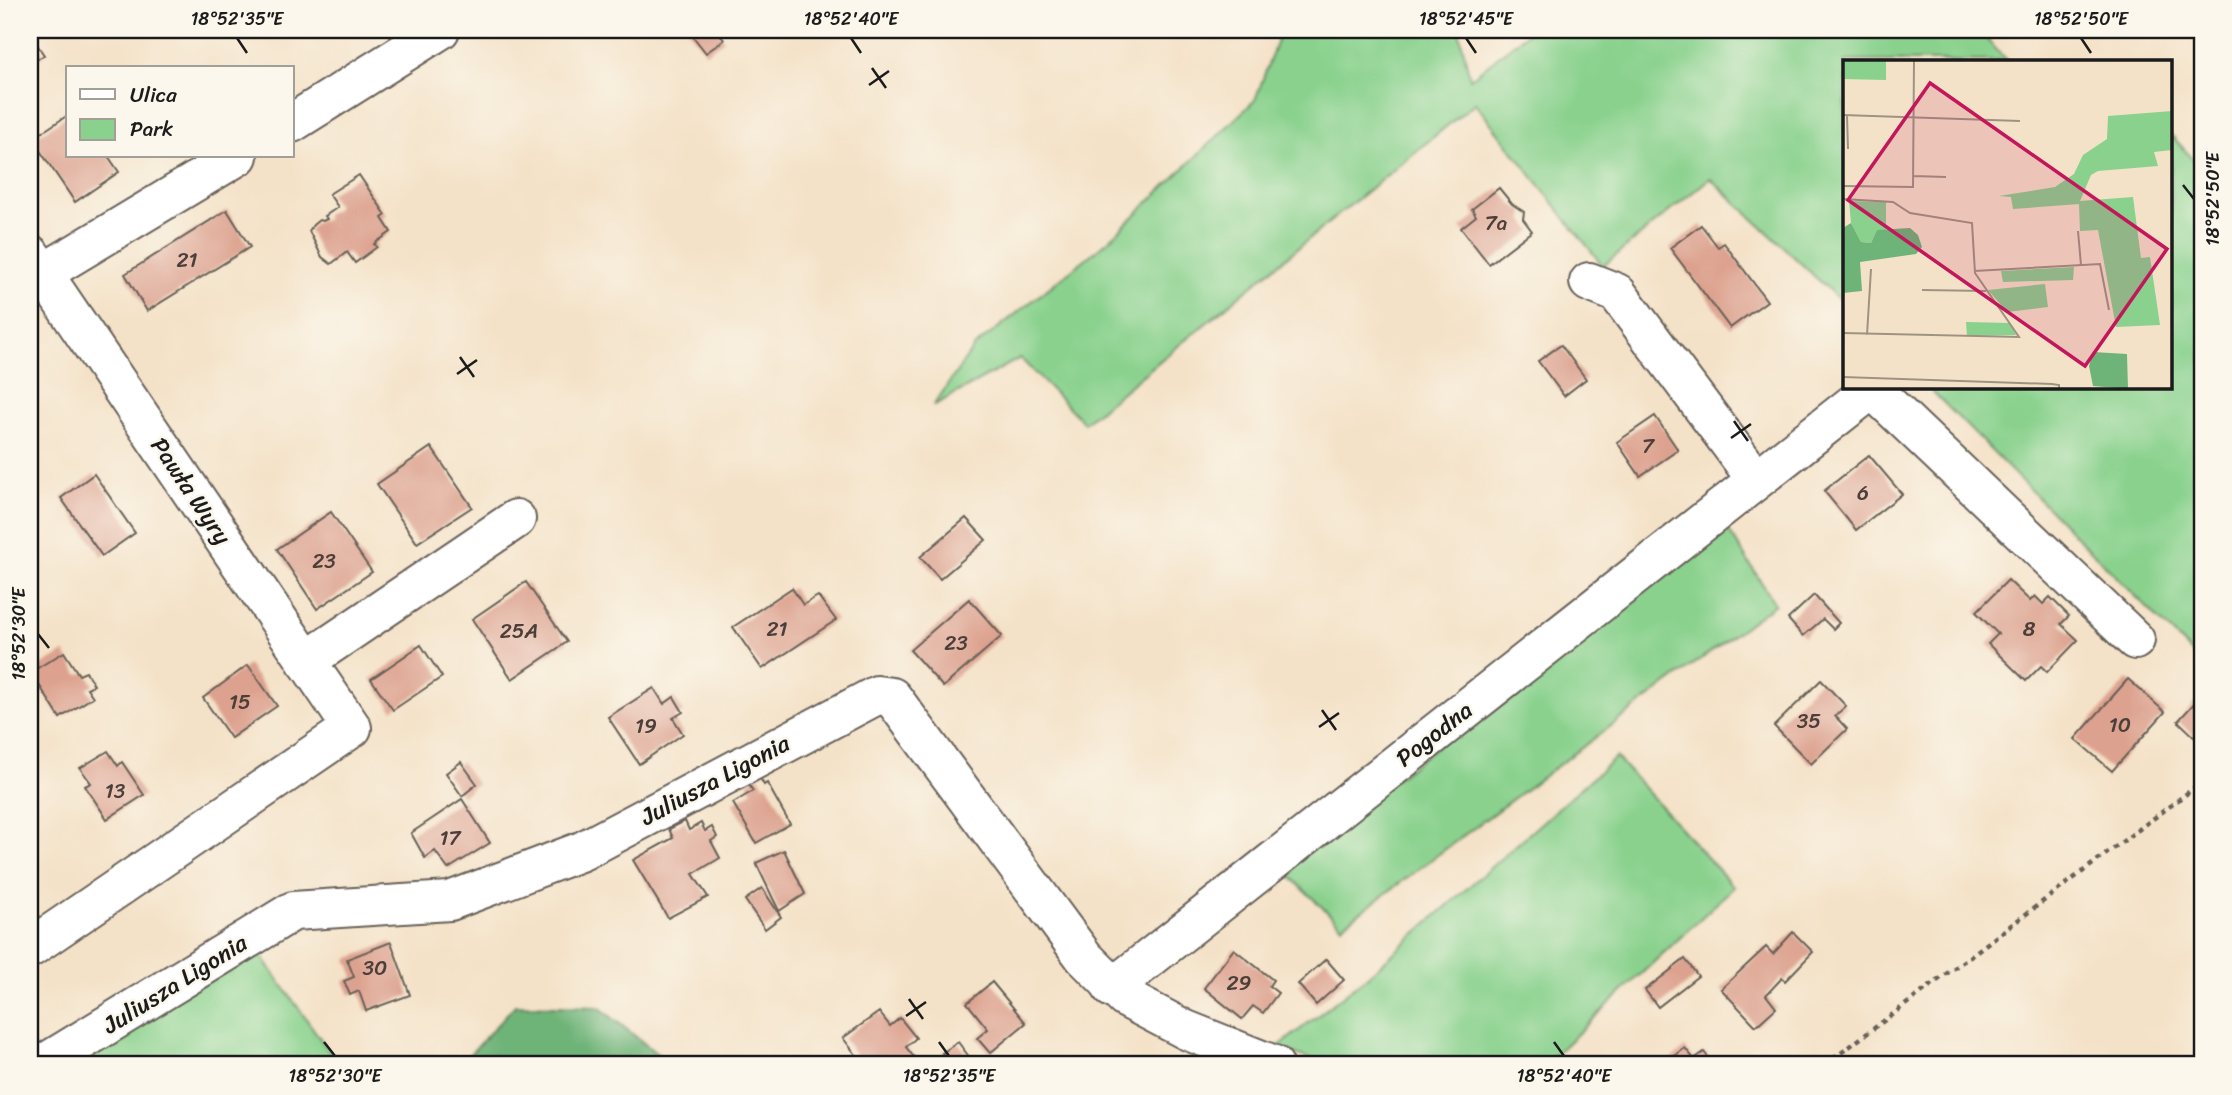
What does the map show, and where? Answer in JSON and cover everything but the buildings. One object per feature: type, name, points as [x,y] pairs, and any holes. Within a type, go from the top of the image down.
[{"type":"street","points":[[294,123],[440,30]]},
{"type":"street","points":[[34,269],[234,158]]},
{"type":"street","name":"Pawła Wyry","points":[[30,948],[352,728],[34,269]]},
{"type":"street","points":[[1589,282],[1617,293],[1756,479]]},
{"type":"street","name":"Pogodna","points":[[1112,988],[1872,389],[2135,640]]},
{"type":"street","points":[[306,661],[516,519]]},
{"type":"street","name":"Juliusza Ligonia","points":[[42,1065],[293,911],[450,901],[582,851],[884,694],[892,697],[1084,957],[1112,988],[1186,1030],[1272,1065]]},
{"type":"path","points":[[1825,1065],[2202,782]]},
{"type":"green space","points":[[1281,30],[1459,30],[1470,79],[1531,30],[1978,30],[2006,60],[1843,60],[1843,303],[1710,178],[1603,266],[1475,103],[1084,423],[1020,358],[933,406],[974,347],[1108,241],[1255,100]]},
{"type":"green space","points":[[2172,136],[2202,169],[2202,663],[1929,388],[2172,388]]},
{"type":"green space","points":[[1724,523],[1775,604],[1342,926],[1281,868]]},
{"type":"green space","points":[[1616,757],[1734,887],[1544,1065],[1325,1065],[1278,1047],[1363,980]]},
{"type":"green space","points":[[253,944],[339,1065],[62,1065]]},
{"type":"green space","points":[[515,1005],[599,1007],[671,1065],[460,1065]]}]
